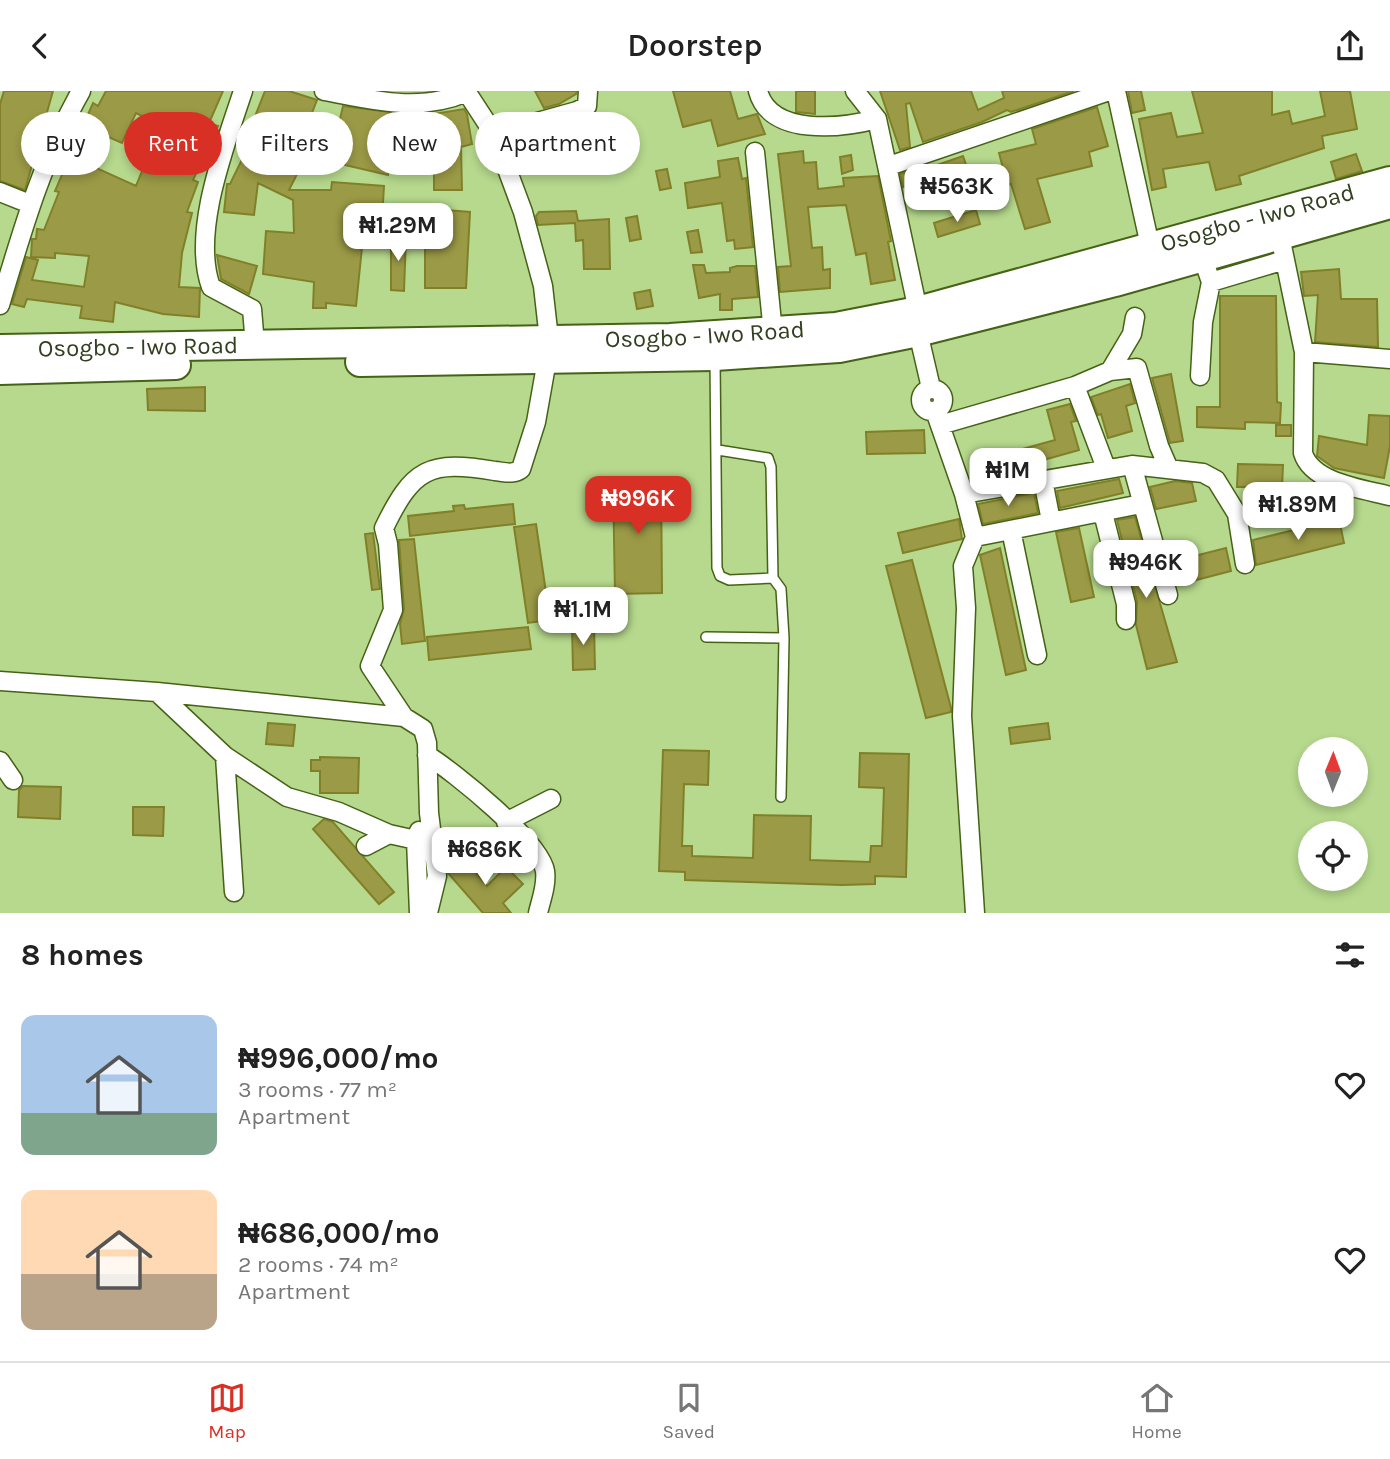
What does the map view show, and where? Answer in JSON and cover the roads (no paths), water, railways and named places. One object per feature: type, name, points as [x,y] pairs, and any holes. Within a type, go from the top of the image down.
[{"type":"main road","name":"Osogbo - Iwo Road","points":[[613,348],[715,356],[839,348],[918,321],[1153,259],[1390,181]]},
{"type":"main road","name":"Osogbo - Iwo Road","points":[[1153,259],[1207,269],[1282,248],[1390,204]]},
{"type":"main road","name":"Osogbo - Iwo Road","points":[[0,370],[613,348],[918,321]]},
{"type":"main road","name":"Osogbo - Iwo Road","points":[[0,349],[255,345],[548,350]]},
{"type":"street","points":[[0,305],[30,204],[58,132],[81,91]]},
{"type":"street","points":[[243,91],[220,166],[206,226],[204,269],[211,287],[251,309],[255,345]]},
{"type":"street","points":[[324,91],[420,106],[448,100],[466,92],[479,112]]},
{"type":"street","points":[[573,112],[587,106],[588,91]]},
{"type":"street","points":[[758,91],[761,103],[772,115],[786,121],[850,126],[877,119]]},
{"type":"street","points":[[855,91],[877,119],[890,166],[931,389],[923,392],[920,403],[937,418],[964,494],[975,537],[963,566],[966,608],[961,716],[975,913]]},
{"type":"street","points":[[890,166],[1109,91]]},
{"type":"street","points":[[1116,91],[1153,259]]},
{"type":"street","points":[[755,152],[773,333]]},
{"type":"street","points":[[428,913],[437,876],[423,729],[404,717],[370,666],[393,610],[388,544],[384,527],[401,493],[413,479],[429,470],[475,467],[513,473],[521,470],[536,422],[548,350],[543,286],[523,212],[509,175]]},
{"type":"street","points":[[0,192],[30,204]]},
{"type":"street","points":[[1282,248],[1304,352],[1303,453],[1306,463],[1312,470],[1343,483],[1390,496]]},
{"type":"street","points":[[1200,376],[1207,269]]},
{"type":"street","points":[[1110,371],[1132,334],[1136,317]]},
{"type":"street","points":[[1304,352],[1390,359]]},
{"type":"street","points":[[937,418],[1075,386],[1110,371],[1137,367],[1169,470]]},
{"type":"street","points":[[1075,386],[1106,468]]},
{"type":"street","points":[[1132,465],[1168,595]]},
{"type":"street","points":[[964,494],[1132,465],[1203,473],[1216,480],[1237,515],[1245,564]]},
{"type":"street","points":[[1043,480],[1051,521]]},
{"type":"street","points":[[975,537],[1141,504]]},
{"type":"street","points":[[1102,513],[1126,604],[1126,620]]},
{"type":"street","points":[[1011,530],[1037,655]]},
{"type":"street","points":[[0,681],[157,692],[404,717]]},
{"type":"street","points":[[157,692],[225,756],[287,797],[339,812],[389,834],[416,840]]},
{"type":"street","points":[[427,755],[458,774],[533,848],[545,869],[545,884],[538,913]]},
{"type":"street","points":[[225,756],[234,892]]},
{"type":"street","points":[[0,761],[13,780]]},
{"type":"street","points":[[434,841],[453,846],[476,845],[511,827],[551,799]]},
{"type":"street","points":[[419,913],[416,840],[422,822],[429,813]]},
{"type":"street","points":[[366,846],[389,834]]},
{"type":"lane","points":[[715,356],[718,450],[717,568],[720,576],[729,580],[772,578]]},
{"type":"lane","points":[[718,450],[768,459],[771,467],[772,578],[782,589],[784,638],[781,797]]},
{"type":"lane","points":[[706,637],[784,638]]}]
